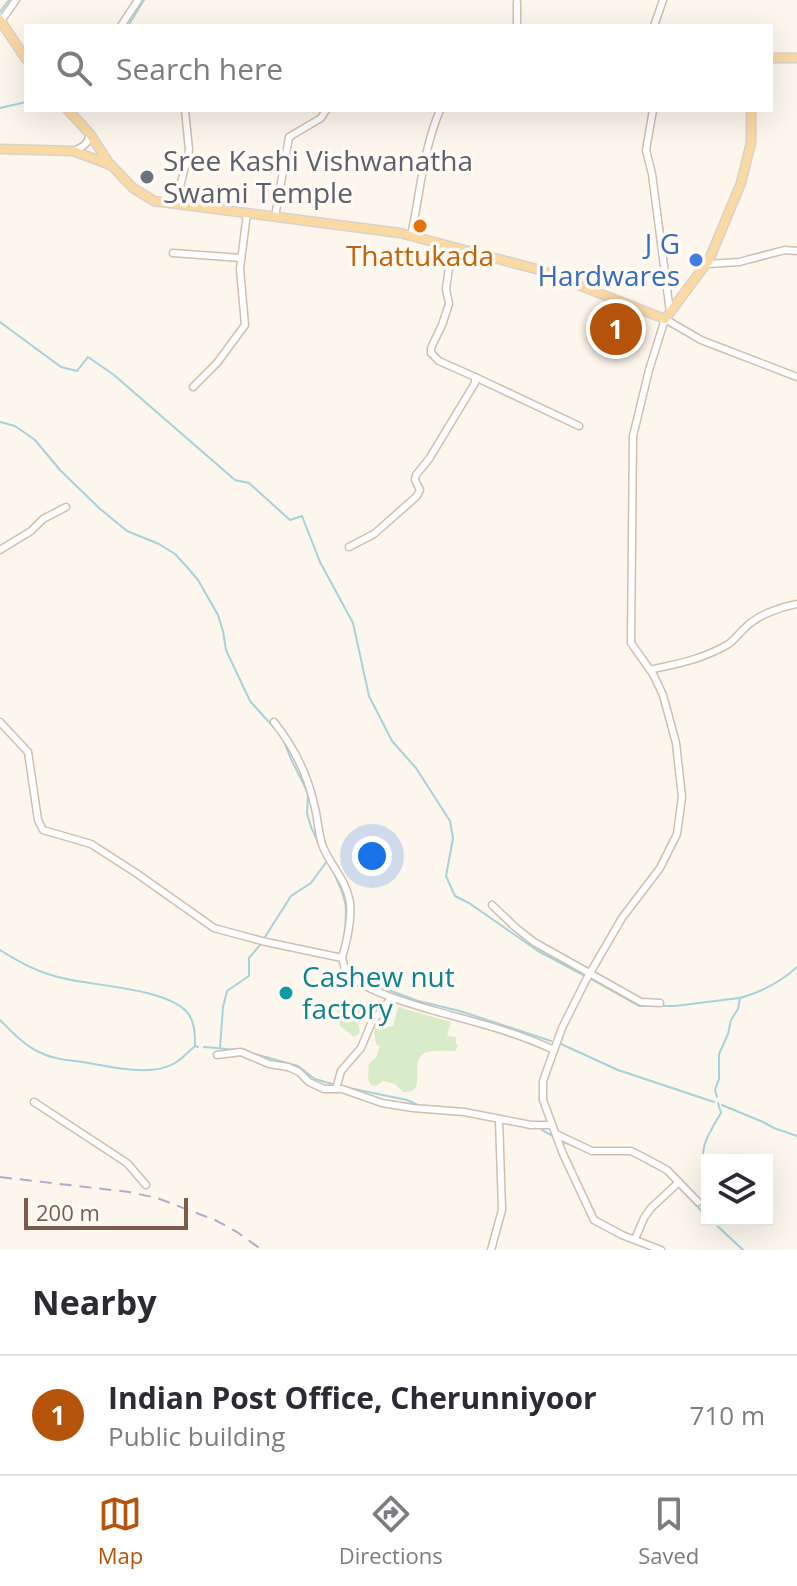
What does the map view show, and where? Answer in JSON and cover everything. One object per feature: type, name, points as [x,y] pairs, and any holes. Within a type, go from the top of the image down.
[{"type":"main road","points":[[1,21],[24,56]]},
{"type":"main road","points":[[773,58],[797,58]]},
{"type":"main road","points":[[70,112],[90,134],[111,165],[133,188],[154,201],[400,233],[540,270],[667,316],[707,264],[741,183],[751,143],[751,112]]},
{"type":"main road","points":[[0,149],[73,151],[111,165]]},
{"type":"street","points":[[1,21],[16,0]]},
{"type":"street","points":[[122,24],[138,0]]},
{"type":"street","points":[[655,24],[663,0]]},
{"type":"street","points":[[517,2],[517,24]]},
{"type":"street","points":[[176,203],[189,150],[185,112]]},
{"type":"street","points":[[275,217],[289,137],[321,118],[325,112]]},
{"type":"street","points":[[411,236],[425,156],[439,112]]},
{"type":"street","points":[[653,112],[646,150],[652,174],[667,316],[649,370],[633,436],[631,643],[663,695],[676,743],[682,797],[677,834],[660,868],[622,918],[562,1028],[543,1081],[543,1100],[594,1220],[661,1250]]},
{"type":"street","points":[[73,151],[83,147],[90,134]]},
{"type":"street","points":[[193,387],[217,363],[245,325],[241,258],[247,213]]},
{"type":"street","points":[[452,247],[446,289],[449,304],[431,353],[439,361],[579,426]]},
{"type":"street","points":[[707,264],[739,262],[785,250],[797,251]]},
{"type":"street","points":[[173,253],[241,258]]},
{"type":"street","points":[[667,316],[701,340],[797,377]]},
{"type":"street","points":[[349,547],[374,534],[417,496],[420,490],[416,475],[471,391],[475,377]]},
{"type":"street","points":[[0,550],[31,531],[43,519],[66,507]]},
{"type":"street","points":[[650,670],[686,663],[709,654],[731,642],[754,620],[797,604]]},
{"type":"street","points":[[0,722],[28,752],[38,820],[43,830],[91,844],[214,928],[342,958]]},
{"type":"street","points":[[274,722],[304,768],[324,849],[345,887],[350,904],[347,941],[342,958],[347,976],[391,998],[529,1038],[554,1050]]},
{"type":"street","points":[[492,905],[534,942],[641,1002],[660,1003]]},
{"type":"street","points":[[336,1089],[341,1071],[361,1048],[371,1024],[391,998]]},
{"type":"street","points":[[217,1055],[241,1052],[299,1072],[318,1087],[342,1089],[382,1103],[464,1112],[531,1125],[552,1125]]},
{"type":"street","points":[[34,1102],[127,1163],[146,1185]]},
{"type":"street","points":[[491,1250],[502,1210],[499,1119]]},
{"type":"street","points":[[556,1134],[592,1151],[631,1151],[667,1170],[698,1202]]},
{"type":"street","points":[[635,1239],[651,1208],[679,1182]]},
{"type":"green space","points":[[369,1001],[377,1004],[378,1009],[357,1018],[360,1032],[354,1037],[340,1026],[336,1007],[341,1005],[352,1012]]},
{"type":"green space","points":[[398,1007],[451,1022],[447,1036],[456,1037],[458,1045],[455,1051],[430,1051],[421,1056],[415,1088],[403,1092],[395,1084],[383,1081],[376,1086],[371,1085],[368,1079],[369,1064],[380,1046],[376,1044],[375,1027],[393,1026]]},
{"type":"waterway","points":[[0,12],[9,0]]},
{"type":"waterway","points":[[129,24],[144,0]]},
{"type":"waterway","points":[[0,108],[24,102]]},
{"type":"waterway","points":[[0,322],[61,367],[77,371],[88,357],[114,375],[235,480],[249,483],[290,520],[302,516],[320,562],[353,623],[369,696],[392,741],[416,768],[450,821],[453,838],[446,876],[455,896],[538,951],[585,976]]},
{"type":"waterway","points":[[0,422],[15,426],[35,440],[60,470],[127,531],[159,544],[175,554],[187,567],[218,615],[226,650],[250,701],[277,731]]},
{"type":"waterway","points":[[283,739],[308,794],[307,813],[324,855]]},
{"type":"waterway","points":[[265,937],[291,896],[311,883],[327,861]]},
{"type":"waterway","points":[[333,871],[345,903],[344,938]]},
{"type":"waterway","points":[[220,1048],[227,991],[249,976],[249,958],[260,945]]},
{"type":"waterway","points":[[0,950],[53,976],[127,989],[175,1003],[191,1019],[195,1046],[198,1047]]},
{"type":"waterway","points":[[346,960],[352,972],[364,981],[418,1001],[460,1011],[551,1041]]},
{"type":"waterway","points":[[717,1097],[719,1054],[740,998],[770,986],[797,967]]},
{"type":"waterway","points":[[591,979],[639,1006],[675,1006],[739,998]]},
{"type":"waterway","points":[[0,1020],[23,1042],[45,1055],[120,1068],[144,1070],[166,1067],[194,1047]]},
{"type":"waterway","points":[[561,1044],[618,1070],[714,1102]]},
{"type":"waterway","points":[[204,1047],[238,1050]]},
{"type":"waterway","points":[[244,1051],[298,1066],[315,1079],[332,1084]]},
{"type":"waterway","points":[[349,1088],[407,1100],[420,1106]]},
{"type":"waterway","points":[[703,1154],[707,1137],[721,1113],[718,1103]]},
{"type":"waterway","points":[[722,1105],[797,1136]]},
{"type":"waterway","points":[[431,1106],[464,1109]]},
{"type":"waterway","points":[[542,1130],[553,1136]]},
{"type":"waterway","points":[[561,1141],[588,1152]]},
{"type":"waterway","points":[[693,1201],[701,1210]]},
{"type":"waterway","points":[[717,1226],[743,1250]]},
{"type":"railway","points":[[0,1177],[157,1198],[215,1220],[262,1250]]},
{"type":"place","name":"Sree Kashi Vishwanatha Swami Temple","points":[[147,177]]},
{"type":"place","name":"Thattukada","points":[[420,226]]},
{"type":"place","name":"J G Hardwares","points":[[696,260]]},
{"type":"place","name":"Indian Post Office, Cherunniyoor","points":[[616,329]]},
{"type":"place","name":"Cashew nut factory","points":[[286,993]]}]
